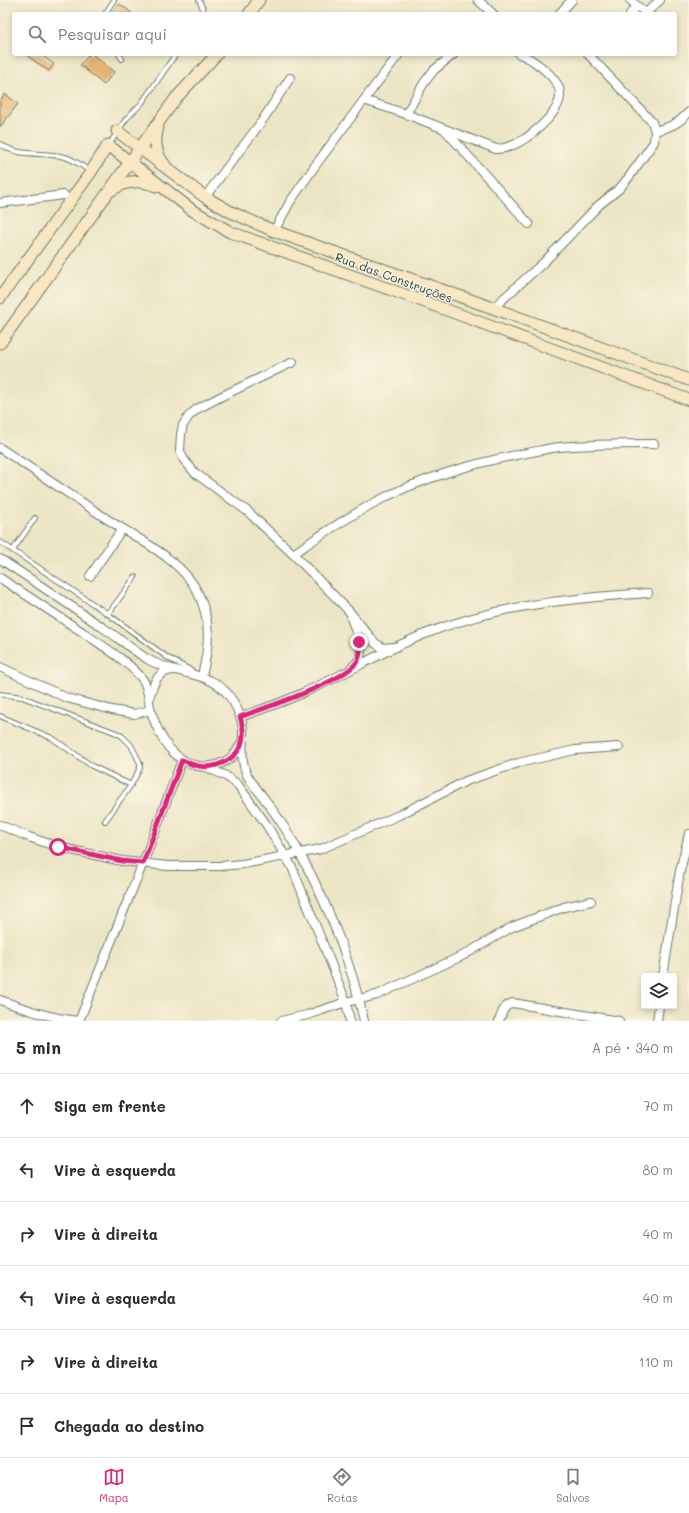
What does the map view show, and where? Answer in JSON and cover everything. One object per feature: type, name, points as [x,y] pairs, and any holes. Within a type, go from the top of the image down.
[{"type":"street","points":[[250,12],[259,0]]},
{"type":"street","points":[[478,0],[491,12]]},
{"type":"street","points":[[561,12],[572,0]]},
{"type":"street","points":[[630,0],[645,12]]},
{"type":"street","points":[[647,12],[660,0]]},
{"type":"street","points":[[632,12],[637,6]]},
{"type":"street","points":[[0,343],[176,98],[192,79],[215,56]]},
{"type":"street","points":[[274,231],[290,202],[310,172],[397,56]]},
{"type":"street","points":[[406,114],[424,83],[434,70],[452,56]]},
{"type":"street","points":[[364,100],[442,127],[496,149],[504,149],[524,139],[547,120],[559,104],[561,94],[549,73],[525,56]]},
{"type":"street","points":[[493,308],[543,263],[598,205],[619,189],[654,142],[655,132],[652,122],[592,56]]},
{"type":"street","points":[[205,197],[262,121],[290,78]]},
{"type":"street","points":[[655,132],[670,127],[680,121],[689,112]]},
{"type":"street","points":[[162,118],[156,135],[157,151],[162,161],[180,179]]},
{"type":"street","points":[[442,127],[529,224]]},
{"type":"street","name":"Rua das Construções","points":[[117,131],[205,197],[231,212],[274,231],[493,308],[689,380]]},
{"type":"street","points":[[0,298],[91,172],[108,145]]},
{"type":"street","name":"Rua das Construções","points":[[108,145],[192,210],[230,232],[436,306],[689,400]]},
{"type":"street","points":[[106,195],[120,185],[136,181],[152,184],[167,192]]},
{"type":"street","points":[[0,203],[64,195]]},
{"type":"street","points":[[293,362],[220,396],[189,416],[184,425],[180,443],[180,451],[189,468],[247,512],[294,554],[348,610],[365,633],[375,643],[383,648],[394,647]]},
{"type":"street","points":[[294,554],[332,527],[374,503],[418,483],[464,467],[559,447],[607,444],[654,444]]},
{"type":"street","points":[[0,448],[164,555],[176,565],[198,591],[206,611],[209,634],[202,676]]},
{"type":"street","points":[[90,576],[122,528]]},
{"type":"street","points":[[0,559],[104,628],[148,660],[174,670],[202,676],[216,683],[226,693],[235,705],[240,717],[243,737],[242,763],[248,777],[267,802],[300,853],[332,922],[347,959],[364,1021]]},
{"type":"street","points":[[0,578],[118,657],[143,681],[151,710],[160,733],[170,749],[182,760],[194,765],[205,766],[222,764],[229,760],[238,750],[243,737]]},
{"type":"street","points":[[240,717],[304,693],[346,673],[394,647],[426,633],[503,610],[585,597],[648,593]]},
{"type":"street","points":[[346,673],[358,661],[361,652],[348,610]]},
{"type":"street","points":[[0,666],[67,698],[112,710],[134,714],[151,710]]},
{"type":"street","points":[[149,700],[153,685],[159,676],[165,671],[174,670]]},
{"type":"street","points":[[0,825],[58,847],[122,861],[168,866],[219,866],[243,864],[286,857],[321,849],[399,815],[466,781],[518,763],[575,750],[619,747]]},
{"type":"street","points":[[0,1000],[31,1011],[65,1020],[78,1021],[143,863],[182,760]]},
{"type":"street","points":[[205,766],[226,776],[238,785],[258,811],[292,867],[317,926],[346,1002],[350,1021]]},
{"type":"street","points":[[663,973],[679,879],[688,847],[689,834]]},
{"type":"street","points":[[280,1021],[308,1015],[346,1002],[377,995],[440,967],[512,927],[537,916],[564,907],[591,901]]},
{"type":"street","points":[[499,1021],[507,1004],[513,1003],[619,1021]]},
{"type":"street","points":[[657,1021],[659,1009]]},
{"type":"lane","points":[[106,12],[114,0]]},
{"type":"lane","points":[[199,0],[203,9],[202,12]]},
{"type":"lane","points":[[108,145],[126,119],[141,104],[175,56]]},
{"type":"lane","points":[[0,144],[12,151],[20,153],[65,157],[91,172]]},
{"type":"lane","points":[[13,550],[35,518]]},
{"type":"lane","points":[[0,542],[108,614],[168,658],[202,676]]},
{"type":"lane","points":[[108,614],[135,577]]},
{"type":"lane","points":[[0,694],[22,697],[122,736],[130,745],[140,763],[140,768],[106,821]]},
{"type":"lane","points":[[0,716],[52,738],[92,766],[131,784]]},
{"type":"building","points":[[120,4],[130,12],[113,12]]},
{"type":"building","points":[[28,56],[43,56],[54,64],[49,71]]},
{"type":"building","points":[[88,56],[94,56],[114,72],[104,85],[80,65]]},
{"type":"building","points":[[5,94],[18,104],[0,127],[0,101]]},
{"type":"route","points":[[58,847],[122,861],[143,863],[182,760],[194,765],[205,766],[214,766],[229,760],[238,750],[243,737],[240,717],[304,693],[346,673],[358,661],[361,652],[359,642]]}]
